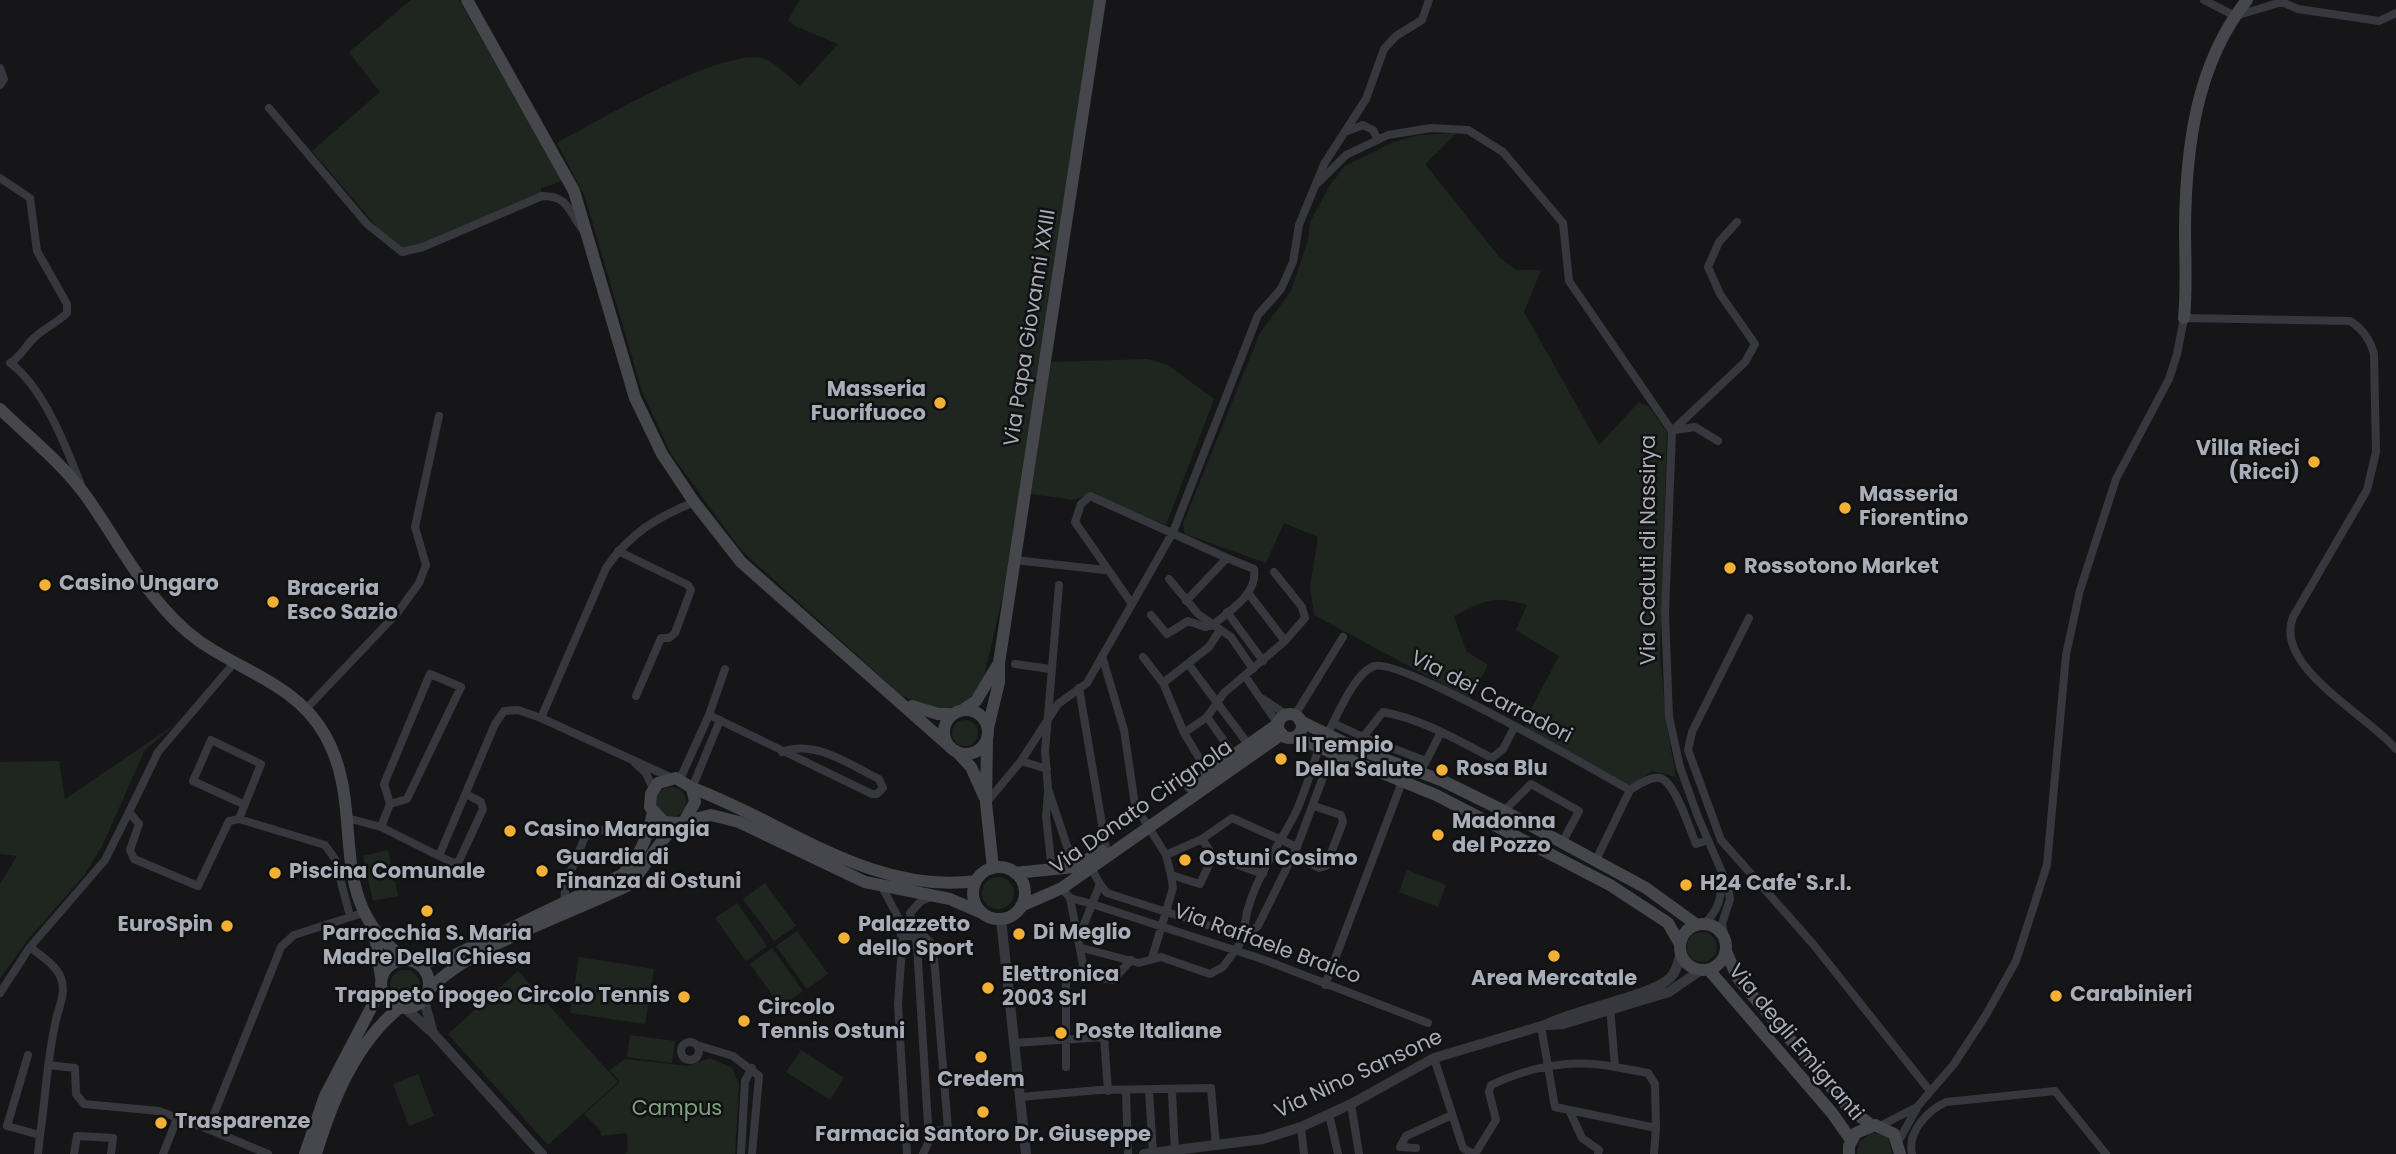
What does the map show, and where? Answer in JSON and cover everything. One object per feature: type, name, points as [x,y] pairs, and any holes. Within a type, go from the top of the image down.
[{"type":"main road","name":"Via Papa Giovanni XXIII","points":[[467,0],[561,163],[574,191],[635,398],[662,454],[694,502],[741,562],[902,701],[952,748],[980,782],[986,803]]},
{"type":"main road","name":"Via Papa Giovanni XXIII","points":[[993,868],[986,803],[988,733],[999,682],[999,663],[1100,0]]},
{"type":"main road","points":[[2184,318],[2186,195],[2200,93],[2211,58],[2247,0]]},
{"type":"main road","points":[[0,410],[63,469],[85,495],[162,606],[199,641],[234,663],[272,681],[306,709],[333,752],[347,818],[355,887],[380,955],[381,984],[387,1001],[402,1009]]},
{"type":"main road","name":"Via Papa Giovanni XXIII","points":[[959,712],[976,701],[989,684],[999,663]]},
{"type":"main road","points":[[902,701],[919,710],[976,712],[988,733],[975,752],[952,748],[944,732],[959,712]]},
{"type":"main road","name":"Via degli Emigranti","points":[[1289,724],[1423,767],[1646,888],[1701,924],[1719,930],[1737,977],[1849,1108],[1875,1125],[1888,1129],[1899,1148]]},
{"type":"main road","name":"Via degli Emigranti","points":[[1289,724],[1319,748],[1498,825],[1645,905],[1668,923],[1688,965],[1704,970],[1832,1113],[1851,1140]]},
{"type":"main road","name":"Via Donato Cirignola","points":[[1021,906],[1066,893],[1091,868],[1208,774],[1248,744],[1289,724]]},
{"type":"main road","name":"Via Donato Cirignola","points":[[1015,873],[1074,867],[1145,823],[1289,724]]},
{"type":"main road","points":[[305,1154],[325,1096],[388,967],[453,956],[622,875],[632,865],[649,833],[653,789],[665,779],[676,779],[858,866],[913,880],[952,885],[976,881],[993,868],[1015,873],[1025,892],[1021,906],[1009,917],[1001,919],[932,895],[881,885],[841,871],[739,822],[711,816],[664,822],[653,812]]},
{"type":"main road","points":[[316,1154],[350,1070],[379,1025],[427,994],[443,975],[503,943],[629,885],[641,872],[659,842],[681,821],[695,802],[692,788]]},
{"type":"main road","points":[[976,881],[973,898],[982,913]]},
{"type":"main road","points":[[1680,948],[1685,932],[1701,924]]},
{"type":"main road","points":[[372,930],[385,945],[428,975],[427,994]]},
{"type":"main road","name":"Via degli Emigranti","points":[[1704,970],[1720,963],[1726,947]]},
{"type":"main road","points":[[1849,1154],[1851,1140],[1863,1128],[1875,1125]]},
{"type":"street","points":[[986,803],[1021,761],[1058,704],[1087,683],[1173,532],[1258,315],[1281,289],[1293,262],[1299,225],[1324,164],[1366,99],[1384,49],[1396,36],[1422,20],[1429,0]]},
{"type":"street","points":[[2204,0],[2235,16],[2283,1],[2298,9],[2379,21],[2396,13]]},
{"type":"street","points":[[0,68],[4,79],[0,85]]},
{"type":"street","points":[[269,108],[367,224],[402,253],[542,196],[557,196],[567,205],[580,228],[588,234]]},
{"type":"street","points":[[1345,132],[1363,125],[1373,130],[1378,140]]},
{"type":"street","name":"Via Caduti di Nassirya","points":[[1318,183],[1346,155],[1388,135],[1431,128],[1468,130],[1503,152],[1563,223],[1569,281],[1672,431],[1665,613],[1670,717],[1681,767],[1707,840],[1728,886],[1730,899],[1722,923],[1726,947]]},
{"type":"street","points":[[1335,147],[1346,155]]},
{"type":"street","points":[[0,178],[30,198],[37,251],[67,304],[67,313],[33,338],[18,359],[0,366]]},
{"type":"street","points":[[1672,431],[1745,362],[1755,344],[1720,294],[1708,267],[1719,242],[1737,222]]},
{"type":"street","points":[[1899,1148],[1917,1106],[1954,1064],[1986,1015],[2016,961],[2047,865],[2052,838],[2066,655],[2080,590],[2116,479],[2169,379],[2184,318],[2350,321],[2359,327],[2371,343],[2376,452],[2367,490],[2294,617],[2289,636],[2297,654],[2319,681],[2396,749]]},
{"type":"street","points":[[10,363],[28,380],[49,414],[85,495]]},
{"type":"street","points":[[306,709],[398,612],[419,583],[426,565],[415,527],[439,416]]},
{"type":"street","points":[[1672,431],[1695,427],[1707,432],[1718,442]]},
{"type":"street","points":[[1132,604],[1105,570],[1075,522],[1081,504],[1090,496],[1254,569],[1255,577],[1249,594],[1227,612],[1216,628],[1209,647],[1163,683]]},
{"type":"street","points":[[541,718],[606,568],[618,551],[654,519],[694,502]]},
{"type":"street","points":[[618,551],[688,584],[691,590],[675,633],[669,639],[662,638],[636,696]]},
{"type":"street","points":[[1186,601],[1227,558]]},
{"type":"street","points":[[1015,560],[1105,570]]},
{"type":"street","points":[[1184,733],[1207,717],[1216,701],[1285,642],[1306,613],[1274,572]]},
{"type":"street","points":[[1169,579],[1186,601],[1231,638],[1253,669]]},
{"type":"street","points":[[1052,871],[1046,816],[1048,789],[1045,751],[1059,585]]},
{"type":"street","points":[[1249,594],[1285,642]]},
{"type":"street","points":[[1227,612],[1263,661]]},
{"type":"street","points":[[1152,615],[1167,634],[1188,621],[1216,628]]},
{"type":"street","points":[[1749,618],[1692,732],[1688,750],[1721,840],[1784,916],[1813,944],[1930,1091]]},
{"type":"street","points":[[1289,724],[1343,638]]},
{"type":"street","points":[[1102,656],[1118,704],[1135,805],[1166,855],[1171,875],[1173,888],[1152,958]]},
{"type":"street","points":[[1143,657],[1163,683],[1184,733],[1208,774]]},
{"type":"street","points":[[0,993],[30,947],[105,860],[158,752],[234,663]]},
{"type":"street","points":[[1015,664],[1050,668]]},
{"type":"street","points":[[1189,665],[1248,744]]},
{"type":"street","name":"Via dei Carradori","points":[[1327,736],[1355,684],[1367,670],[1385,665],[1441,688],[1630,790]]},
{"type":"street","points":[[439,856],[495,724],[504,711],[518,710],[541,718],[676,779],[709,715],[725,669]]},
{"type":"street","points":[[380,827],[390,804],[384,784],[430,674],[461,687],[407,799],[390,804]]},
{"type":"street","points":[[1245,676],[1261,697],[1289,724]]},
{"type":"street","points":[[1079,688],[1106,848]]},
{"type":"street","points":[[1261,697],[1289,724]]},
{"type":"street","points":[[1363,737],[1383,712],[1419,722],[1492,758],[1503,748],[1514,728]]},
{"type":"street","points":[[709,715],[782,752],[872,794],[877,794],[883,788],[879,779],[813,748],[795,747],[782,752]]},
{"type":"street","points":[[1207,717],[1234,755]]},
{"type":"street","points":[[692,788],[720,720]]},
{"type":"street","points":[[1333,723],[1423,767],[1441,732]]},
{"type":"street","points":[[239,818],[261,764],[211,740],[193,780],[243,804]]},
{"type":"street","points":[[1245,937],[1242,923],[1263,874],[1296,811],[1319,748]]},
{"type":"street","points":[[1082,948],[1139,963],[1161,957],[1210,974],[1223,967],[1245,937],[1258,926],[1296,851],[1332,753]]},
{"type":"street","points":[[633,761],[646,773],[653,789]]},
{"type":"street","points":[[1021,761],[1047,769]]},
{"type":"street","points":[[1596,860],[1630,790],[1646,780],[1658,777],[1666,780],[1676,795],[1696,844],[1707,840]]},
{"type":"street","points":[[1325,985],[1402,782]]},
{"type":"street","points":[[1504,811],[1531,785],[1579,811],[1562,842]]},
{"type":"street","points":[[1048,789],[1074,867]]},
{"type":"street","points":[[347,818],[380,827],[454,863],[459,861],[483,809],[481,802],[466,794]]},
{"type":"street","points":[[1166,855],[1202,839],[1232,818],[1281,839],[1319,868],[1326,866],[1343,822],[1341,815],[1314,806]]},
{"type":"street","points":[[129,812],[139,824],[130,850],[134,859],[198,886],[229,821],[239,818],[325,845],[335,859],[350,916]]},
{"type":"street","points":[[564,901],[566,883],[589,827],[608,832],[649,833]]},
{"type":"street","points":[[1202,839],[1213,856],[1263,874]]},
{"type":"street","points":[[1171,875],[1200,884],[1213,856]]},
{"type":"street","name":"Via Caduti di Nassirya","points":[[1701,924],[1713,915],[1722,893],[1718,866]]},
{"type":"street","points":[[1079,937],[1100,884],[1091,868]]},
{"type":"street","name":"Via Raffaele Braico","points":[[1100,884],[1107,893],[1245,937]]},
{"type":"street","points":[[881,885],[899,919],[901,936],[898,1004],[907,1154]]},
{"type":"street","points":[[1066,893],[1082,948],[1084,970],[1092,977],[1113,981],[1131,960]]},
{"type":"street","name":"Via Raffaele Braico","points":[[1066,893],[1092,904],[1236,950],[1428,1023]]},
{"type":"street","points":[[923,1154],[929,1141],[915,936],[910,913],[921,901],[932,895]]},
{"type":"street","points":[[208,1129],[281,947],[294,935],[363,913]]},
{"type":"street","points":[[1001,919],[1026,1154]]},
{"type":"street","points":[[901,936],[924,936],[933,945],[948,1129],[928,1132]]},
{"type":"street","points":[[30,947],[51,964],[61,978],[63,993],[47,1054],[38,1154]]},
{"type":"street","name":"Via Nino Sansone","points":[[1149,1153],[1216,1146],[1232,1149],[1301,1127],[1351,1104],[1434,1058],[1543,1025],[1563,1024],[1661,985],[1676,970],[1680,948]]},
{"type":"street","points":[[1007,979],[1084,970]]},
{"type":"street","name":"Via Nino Sansone","points":[[1610,1005],[1669,992],[1704,970]]},
{"type":"street","points":[[1066,973],[1066,1067]]},
{"type":"street","points":[[427,994],[433,1032]]},
{"type":"street","points":[[1610,1005],[1615,1067]]},
{"type":"street","points":[[402,1009],[433,1032],[542,1154]]},
{"type":"street","points":[[1543,1025],[1555,1107],[1656,1128]]},
{"type":"street","points":[[1014,1043],[1104,1037],[1108,1090]]},
{"type":"street","points":[[697,1045],[733,1056],[759,1076],[752,1154]]},
{"type":"street","points":[[28,1055],[7,1126],[40,1135]]},
{"type":"street","points":[[1434,1058],[1463,1148],[1474,1154],[1496,1120],[1491,1085],[1547,1066],[1594,1062],[1648,1073],[1655,1084],[1654,1154]]},
{"type":"street","points":[[48,1065],[75,1068],[76,1094],[85,1104],[159,1111],[268,1154]]},
{"type":"street","points":[[741,1154],[746,1081],[752,1068]]},
{"type":"street","points":[[1020,1097],[1108,1090],[1172,1091],[1211,1088],[1216,1146]]},
{"type":"street","points":[[1127,1091],[1128,1154]]},
{"type":"street","points":[[1149,1091],[1149,1153]]},
{"type":"street","points":[[1172,1091],[1175,1152]]},
{"type":"street","points":[[1912,1154],[1912,1138],[1916,1128],[1935,1107],[1946,1102],[2055,1091],[2106,1154]]},
{"type":"street","points":[[1351,1104],[1359,1154]]},
{"type":"street","points":[[1875,1125],[1917,1106]]},
{"type":"street","points":[[1570,1112],[1583,1138],[1599,1150],[1598,1154]]},
{"type":"street","points":[[1329,1114],[1338,1154]]},
{"type":"street","points":[[1416,1148],[1400,1147],[1406,1136],[1452,1115]]},
{"type":"street","points":[[163,1154],[177,1119]]},
{"type":"street","points":[[1301,1127],[1304,1154]]},
{"type":"street","points":[[74,1154],[77,1136],[113,1138],[111,1154]]},
{"type":"green space","points":[[411,0],[459,0],[563,181],[541,188],[541,194],[404,252],[390,242],[312,151],[380,92],[349,52]]},
{"type":"green space","points":[[800,0],[1096,0],[1006,582],[982,685],[964,703],[953,707],[936,710],[902,696],[741,550],[671,454],[642,391],[585,197],[557,143],[661,88],[722,63],[746,58],[765,59],[800,86],[838,44],[795,26],[788,20]]},
{"type":"green space","points":[[1457,133],[1425,164],[1500,258],[1516,270],[1541,270],[1524,312],[1599,445],[1639,402],[1649,407],[1667,432],[1660,657],[1667,728],[1676,777],[1652,771],[1631,786],[1527,730],[1524,722],[1559,656],[1516,630],[1527,605],[1506,600],[1489,601],[1454,616],[1466,651],[1488,665],[1470,699],[1314,615],[1310,587],[1318,537],[1284,523],[1266,563],[1185,534],[1183,524],[1260,333],[1291,291],[1308,240],[1310,222],[1330,185],[1345,166],[1394,142],[1420,135]]},
{"type":"green space","points":[[1148,359],[1168,365],[1214,399],[1166,525],[1088,494],[1074,500],[1031,494],[1050,362]]},
{"type":"green space","points":[[965,720],[974,724],[978,733],[974,742],[965,746],[956,742],[952,733],[956,724]]},
{"type":"green space","points":[[180,721],[145,750],[102,846],[85,874],[26,942],[0,979],[0,884],[17,856],[0,854],[0,762],[59,761],[65,799]]},
{"type":"green space","points":[[671,787],[677,788],[685,796],[685,808],[677,816],[671,817],[665,816],[657,808],[656,802],[657,796],[665,788]]},
{"type":"green space","points":[[388,850],[398,896],[373,901],[363,856]]},
{"type":"green space","points":[[1407,870],[1446,885],[1438,907],[1399,892]]},
{"type":"green space","points":[[998,877],[1010,881],[1014,893],[1010,905],[998,909],[986,905],[982,893],[986,881]]},
{"type":"green space","points":[[765,883],[796,926],[774,941],[743,899]]},
{"type":"green space","points":[[737,903],[767,946],[746,961],[715,918]]},
{"type":"green space","points":[[797,931],[828,974],[807,989],[776,946]]},
{"type":"green space","points":[[1702,932],[1708,933],[1716,941],[1716,953],[1708,961],[1702,962],[1696,961],[1688,953],[1687,947],[1688,941],[1696,933]]},
{"type":"green space","points":[[772,948],[803,991],[781,1007],[750,964]]},
{"type":"green space","points":[[579,957],[654,969],[645,1024],[570,1013]]},
{"type":"green space","points":[[405,970],[411,971],[419,979],[419,991],[411,999],[405,1000],[399,999],[391,991],[390,985],[391,979],[399,971]]},
{"type":"green space","points":[[518,971],[618,1082],[548,1145],[448,1034]]},
{"type":"green space","points":[[630,1035],[675,1041],[672,1063],[627,1057]]},
{"type":"green space","points":[[801,1050],[844,1078],[830,1100],[786,1072]]},
{"type":"green space","name":"Campus","points":[[710,1058],[732,1068],[739,1085],[735,1154],[624,1154],[628,1152],[627,1133],[601,1136],[600,1130],[584,1114],[620,1082],[610,1070],[625,1059],[688,1066]]},
{"type":"green space","points":[[418,1074],[434,1116],[409,1126],[393,1084]]},
{"type":"green space","points":[[1873,1132],[1888,1138],[1892,1154],[1857,1154],[1859,1142]]},
{"type":"place","name":"Masseria Fuorifuoco","points":[[940,403]]},
{"type":"place","name":"Villa Rieci (Ricci)","points":[[2314,462]]},
{"type":"place","name":"Masseria Fiorentino","points":[[1845,508]]},
{"type":"place","name":"Rossotono Market","points":[[1730,568]]},
{"type":"place","name":"Casino Ungaro","points":[[45,585]]},
{"type":"place","name":"Braceria Esco Sazio","points":[[273,602]]},
{"type":"place","name":"Il Tempio Della Salute","points":[[1281,759]]},
{"type":"place","name":"Rosa Blu","points":[[1442,770]]},
{"type":"place","name":"Casino Marangia","points":[[510,831]]},
{"type":"place","name":"Madonna del Pozzo","points":[[1438,835]]},
{"type":"place","name":"Ostuni Cosimo","points":[[1185,860]]},
{"type":"place","name":"Guardia di Finanza di Ostuni","points":[[542,871]]},
{"type":"place","name":"Piscina Comunale","points":[[275,873]]},
{"type":"place","name":"H24 Cafe' S.r.l.","points":[[1686,885]]},
{"type":"place","name":"Parrocchia S. Maria Madre Della Chiesa","points":[[427,911]]},
{"type":"place","name":"EuroSpin","points":[[227,926]]},
{"type":"place","name":"Di Meglio","points":[[1019,934]]},
{"type":"place","name":"Palazzetto dello Sport","points":[[844,938]]},
{"type":"place","name":"Area Mercatale","points":[[1554,956]]},
{"type":"place","name":"Elettronica 2003 Srl","points":[[988,988]]},
{"type":"place","name":"Carabinieri","points":[[2056,996]]},
{"type":"place","name":"Trappeto ipogeo Circolo Tennis","points":[[684,997]]},
{"type":"place","name":"Circolo Tennis Ostuni","points":[[744,1021]]},
{"type":"place","name":"Poste Italiane","points":[[1061,1033]]},
{"type":"place","name":"Credem","points":[[981,1057]]},
{"type":"place","name":"Farmacia Santoro Dr. Giuseppe","points":[[983,1112]]},
{"type":"place","name":"Trasparenze","points":[[161,1123]]}]
